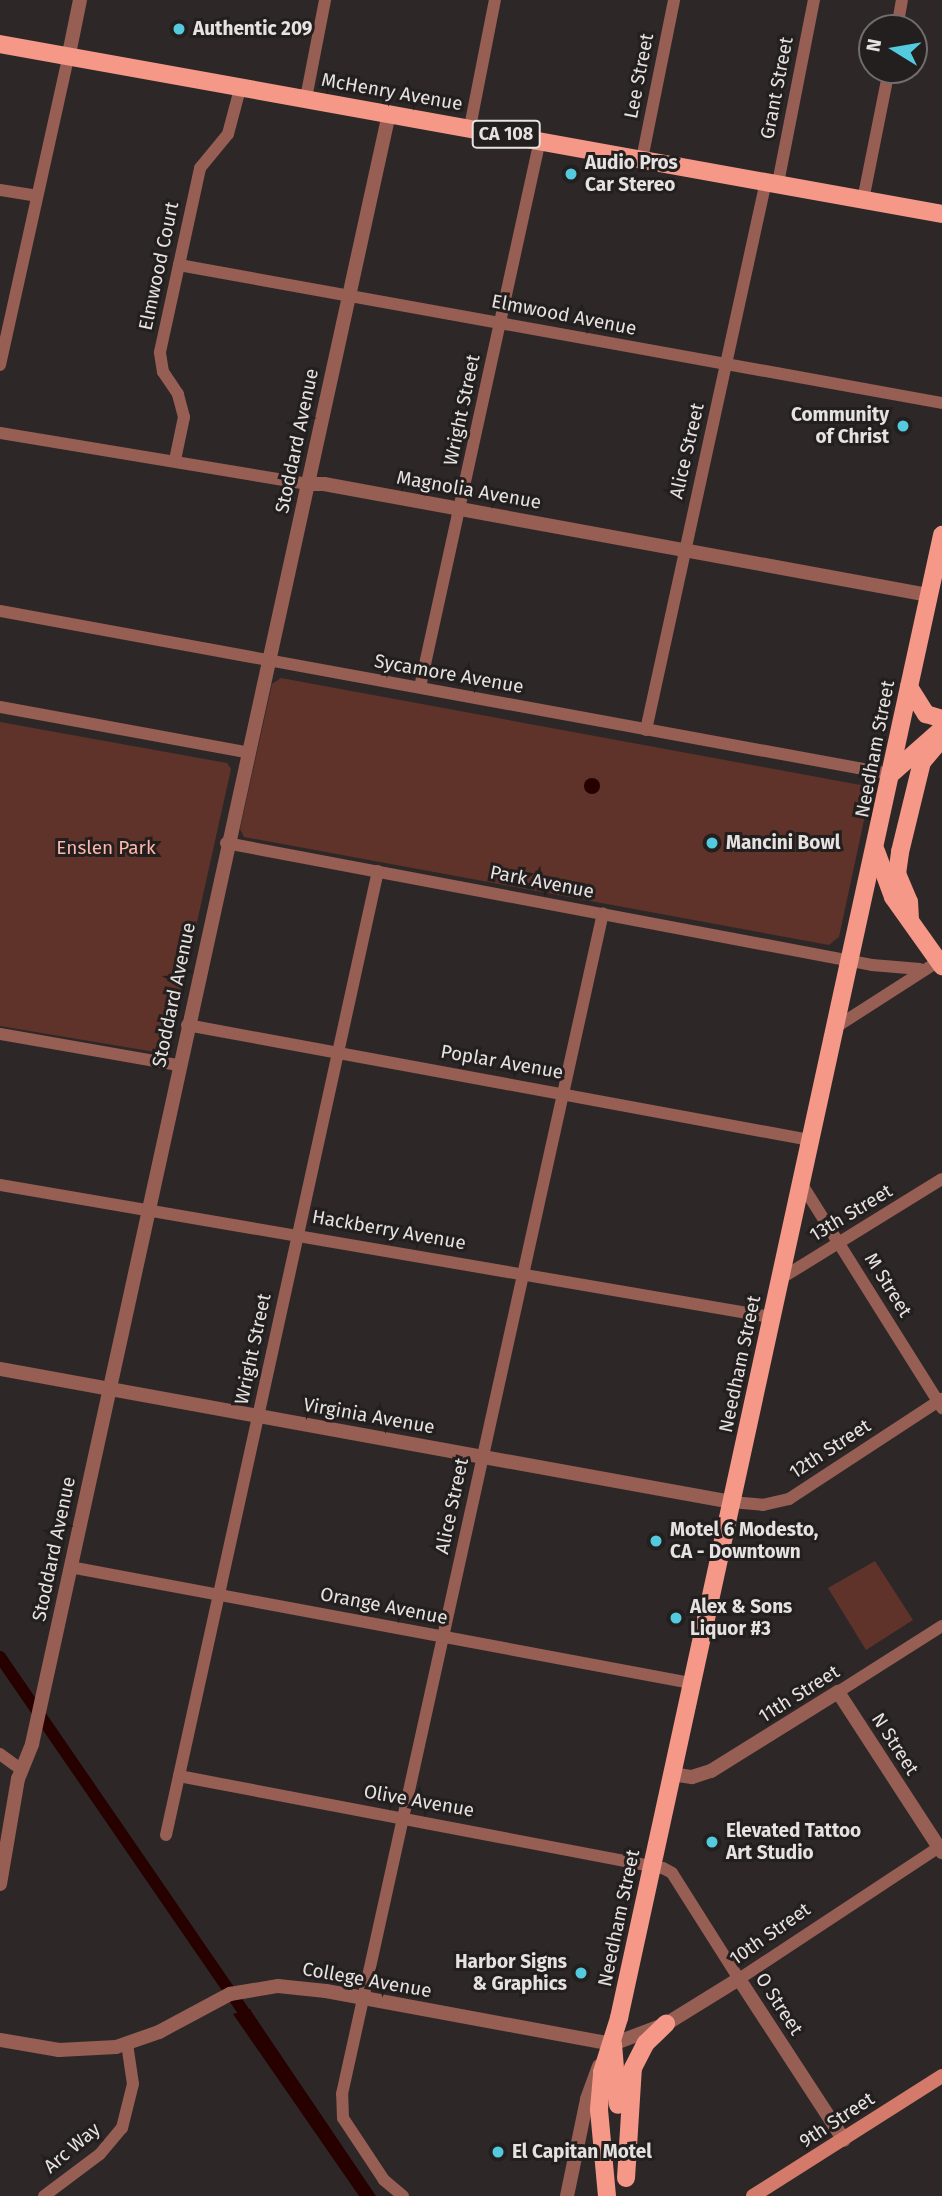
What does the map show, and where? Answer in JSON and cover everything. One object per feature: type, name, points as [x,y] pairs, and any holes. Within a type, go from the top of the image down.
[{"type":"main road","name":"McHenry Avenue","points":[[0,44],[241,85],[942,214]]},
{"type":"main road","name":"Needham Street","points":[[610,2048],[876,851],[942,536]]},
{"type":"main road","points":[[909,687],[926,714],[942,719]]},
{"type":"main road","points":[[891,774],[942,729]]},
{"type":"main road","points":[[910,920],[897,874],[900,852],[922,762],[942,738]]},
{"type":"main road","points":[[876,851],[893,897],[941,962]]},
{"type":"main road","points":[[627,2187],[632,2068],[646,2043],[666,2024]]},
{"type":"main road","points":[[610,2048],[627,2187]]},
{"type":"main road","points":[[607,2196],[599,2109],[610,2048]]},
{"type":"main road","name":"9th Street","points":[[753,2196],[942,2076]]},
{"type":"street","points":[[0,365],[6,313],[37,196],[80,0]]},
{"type":"street","points":[[306,98],[325,0]]},
{"type":"street","points":[[470,127],[495,0]]},
{"type":"street","name":"Lee Street","points":[[642,159],[674,0]]},
{"type":"street","name":"Grant Street","points":[[772,182],[814,0]]},
{"type":"street","points":[[863,200],[886,84]]},
{"type":"street","name":"Elmwood Court","points":[[174,460],[184,417],[177,394],[163,372],[160,352],[200,168],[228,134],[241,85]]},
{"type":"street","name":"Stoddard Avenue","points":[[0,1883],[21,1769],[35,1730],[226,843],[389,113]]},
{"type":"street","name":"Wright Street","points":[[420,687],[540,140]]},
{"type":"street","name":"Alice Street","points":[[646,730],[684,550],[772,182]]},
{"type":"street","points":[[0,190],[37,196]]},
{"type":"street","name":"Elmwood Avenue","points":[[179,265],[942,403]]},
{"type":"street","name":"Magnolia Avenue","points":[[0,433],[460,508],[929,595]]},
{"type":"street","name":"Sycamore Avenue","points":[[0,611],[891,774]]},
{"type":"street","points":[[0,707],[246,752]]},
{"type":"street","name":"Park Avenue","points":[[226,843],[850,960],[920,969]]},
{"type":"street","name":"Wright Street","points":[[166,1835],[378,871]]},
{"type":"street","name":"Alice Street","points":[[403,2196],[384,2180],[340,2107],[603,913]]},
{"type":"street","points":[[836,1027],[920,969],[941,962]]},
{"type":"street","name":"Poplar Avenue","points":[[187,1025],[810,1140]]},
{"type":"street","points":[[0,1034],[178,1065]]},
{"type":"street","name":"13th Street","points":[[780,1279],[942,1180]]},
{"type":"street","name":"M Street","points":[[801,1183],[941,1403]]},
{"type":"street","name":"Hackberry Avenue","points":[[0,1185],[771,1317]]},
{"type":"street","name":"Virginia Avenue","points":[[0,1369],[731,1502]]},
{"type":"street","name":"12th Street","points":[[731,1502],[763,1505],[789,1499],[941,1403]]},
{"type":"street","name":"Orange Avenue","points":[[70,1567],[691,1683]]},
{"type":"street","name":"11th Street","points":[[672,1774],[692,1777],[711,1771],[942,1626]]},
{"type":"street","name":"N Street","points":[[838,1692],[941,1848]]},
{"type":"street","points":[[0,1754],[21,1769]]},
{"type":"street","name":"Olive Avenue","points":[[178,1776],[652,1864]]},
{"type":"street","name":"10th Street","points":[[610,2048],[666,2024],[941,1848]]},
{"type":"street","name":"O Street","points":[[652,1864],[672,1873],[844,2140]]},
{"type":"street","name":"College Avenue","points":[[0,2040],[83,2051],[127,2044],[220,1998],[244,1991],[290,1987],[363,1997],[610,2048]]},
{"type":"street","name":"Arc Way","points":[[44,2196],[100,2154],[122,2128],[133,2084],[127,2044]]},
{"type":"street","name":"Needham Street","points":[[567,2196],[587,2099],[610,2048]]},
{"type":"green space","points":[[281,678],[866,786],[869,797],[839,937],[829,945],[244,837],[240,829],[272,684]]},
{"type":"green space","name":"Enslen Park","points":[[0,722],[227,763],[231,769],[169,1048],[161,1053],[0,1026]]},
{"type":"green space","points":[[875,1561],[913,1620],[866,1650],[828,1588]]},
{"type":"shaded area","points":[[592,778],[598,780],[598,792],[592,794],[586,792],[584,786],[586,780]]},
{"type":"shaded area","points":[[251,2009],[376,2196],[359,2196],[233,2014]]},
{"type":"waterway","points":[[0,1657],[252,2023]]},
{"type":"place","name":"Authentic 209","points":[[179,29]]},
{"type":"place","name":"Audio Pros Car Stereo","points":[[571,174]]},
{"type":"place","name":"Community of Christ","points":[[903,426]]},
{"type":"place","name":"Mancini Bowl","points":[[712,843]]},
{"type":"place","name":"Motel 6 Modesto, CA - Downtown","points":[[656,1541]]},
{"type":"place","name":"Alex & Sons Liquor #3","points":[[676,1618]]},
{"type":"place","name":"Elevated Tattoo Art Studio","points":[[712,1842]]},
{"type":"place","name":"Harbor Signs & Graphics","points":[[581,1973]]},
{"type":"place","name":"El Capitan Motel","points":[[498,2152]]}]
